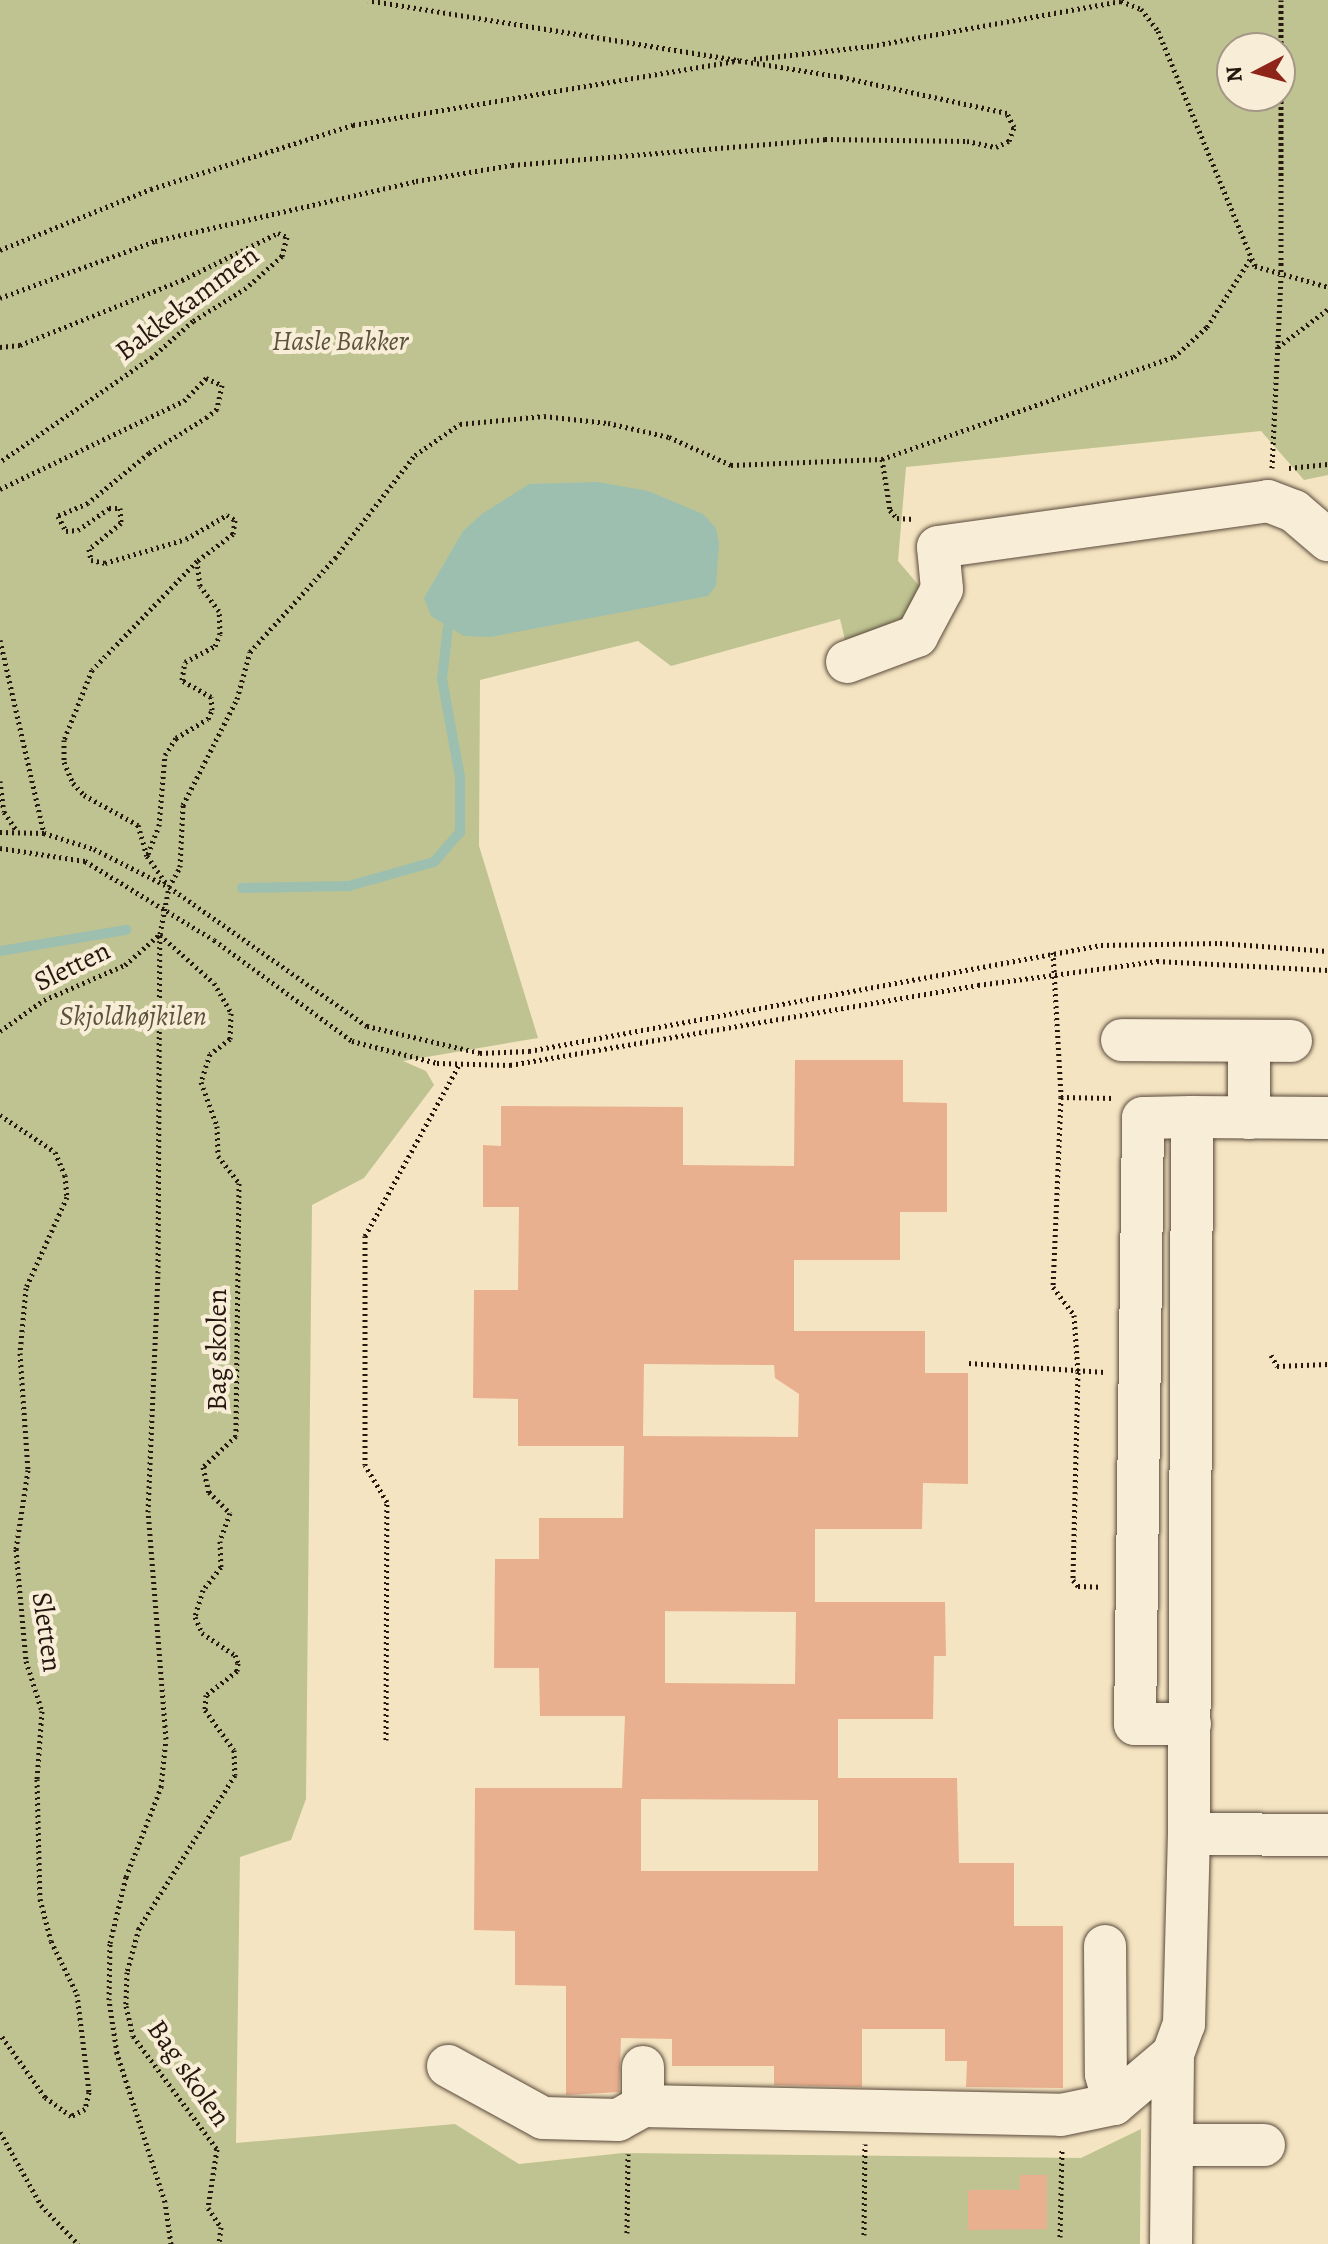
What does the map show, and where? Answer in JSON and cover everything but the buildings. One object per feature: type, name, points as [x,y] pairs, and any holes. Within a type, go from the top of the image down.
[{"type":"lane","points":[[847,662],[917,636],[942,589],[938,547],[1270,485],[1328,540]]},
{"type":"lane","points":[[1122,1040],[1291,1041]]},
{"type":"lane","points":[[1249,1041],[1249,1118]]},
{"type":"lane","points":[[1171,2244],[1173,2054],[1184,2024],[1189,1834],[1192,1117]]},
{"type":"lane","points":[[1190,1724],[1135,1724],[1143,1118],[1328,1118]]},
{"type":"lane","points":[[1189,1834],[1328,1835]]},
{"type":"lane","points":[[1105,1946],[1106,2074],[1114,2104]]},
{"type":"lane","points":[[448,2066],[543,2118],[618,2120],[643,2087],[1064,2114],[1114,2104],[1173,2054]]},
{"type":"lane","points":[[1173,2145],[1264,2145]]},
{"type":"path","points":[[0,298],[155,241],[430,178],[512,165],[825,139],[967,141],[996,147],[1009,141],[1014,127],[1007,113],[745,60],[368,0]]},
{"type":"path","points":[[1281,0],[1281,277],[1270,485],[1328,464]]},
{"type":"path","points":[[0,250],[151,189],[353,125],[745,60],[871,46],[1099,2],[1121,1],[1141,9],[1158,31],[1255,266],[1281,277],[1328,287]]},
{"type":"path","name":"Bakkekammen","points":[[0,347],[20,345],[182,280],[278,233],[287,237],[282,256],[246,288],[193,321],[152,357],[0,462]]},
{"type":"path","points":[[171,2244],[165,2202],[117,2053],[109,2000],[110,1943],[126,1877],[161,1787],[166,1739],[148,1512],[158,1273],[160,934],[169,887],[180,867],[183,805],[237,699],[250,652],[335,558],[415,455],[445,430],[476,420],[544,416],[669,437],[731,465],[882,459],[1174,357],[1207,327],[1251,258]]},
{"type":"path","points":[[1278,347],[1328,309]]},
{"type":"path","points":[[0,489],[184,401],[212,378],[222,385],[217,409],[112,479],[88,503],[58,516],[66,531],[78,530],[109,508],[120,508],[121,523],[89,549],[91,560],[105,563],[186,539],[231,516],[233,534],[197,561],[92,670],[64,740],[64,762],[73,783],[84,795],[138,825],[147,856],[169,887]]},
{"type":"path","points":[[882,459],[890,510],[902,520],[923,518]]},
{"type":"path","points":[[147,856],[159,826],[165,755],[176,738],[208,719],[212,710],[211,697],[182,680],[185,662],[215,646],[220,634],[219,611],[200,586],[197,561]]},
{"type":"path","points":[[0,640],[44,833]]},
{"type":"path","points":[[0,781],[4,812],[17,830]]},
{"type":"path","points":[[0,832],[44,833],[94,849],[169,887],[367,1026],[480,1053],[529,1051],[1053,952],[1161,942],[1328,951]]},
{"type":"path","points":[[0,848],[85,861],[165,909],[352,1041],[459,1065],[538,1061],[1057,973],[1157,961],[1328,970]]},
{"type":"path","name":"Sletten","points":[[0,1031],[44,1000],[125,965],[160,934]]},
{"type":"path","name":"Bag skolen","points":[[160,934],[214,983],[231,1013],[230,1039],[210,1054],[201,1082],[217,1126],[218,1156],[239,1183],[236,1436],[203,1467],[209,1492],[230,1513],[220,1541],[221,1567],[203,1590],[195,1617],[202,1633],[235,1655],[238,1663],[237,1671],[206,1695],[205,1710],[234,1750],[235,1775],[139,1928],[127,1972],[126,2006],[133,2036],[217,2149],[208,2208],[221,2227],[219,2244]]},
{"type":"path","points":[[1053,952],[1057,973],[1061,1097],[1053,1287],[1074,1315],[1078,1372],[1073,1580],[1078,1586],[1137,1587]]},
{"type":"path","points":[[386,1740],[387,1502],[365,1465],[365,1236],[459,1065]]},
{"type":"path","name":"Sletten","points":[[0,1115],[55,1152],[67,1197],[26,1288],[20,1353],[28,1470],[16,1549],[26,1661],[42,1711],[37,1779],[40,1899],[51,1941],[77,1994],[89,2092],[85,2109],[71,2116],[45,2097],[0,2034]]},
{"type":"path","points":[[1271,1355],[1277,1366],[1328,1364]]},
{"type":"path","points":[[969,1363],[1078,1372],[1140,1372]]},
{"type":"path","points":[[1060,2237],[1064,2114]]},
{"type":"path","points":[[0,2132],[41,2205],[78,2244]]},
{"type":"path","points":[[864,2235],[865,2136]]},
{"type":"green space","name":"Hasle Bakker","points":[[0,0],[1328,0],[1328,475],[1304,480],[1261,431],[906,467],[898,561],[921,588],[914,617],[846,644],[840,619],[671,666],[638,641],[480,680],[479,846],[538,1038],[403,1061],[426,1071],[434,1085],[364,1178],[312,1205],[306,1799],[291,1840],[240,1857],[236,2143],[455,2124],[519,2164],[623,2153],[1081,2158],[1141,2129],[1140,2244],[0,2244]]},
{"type":"shaded area","points":[[598,482],[648,491],[703,514],[716,528],[719,543],[716,586],[708,596],[490,637],[464,636],[431,616],[424,598],[463,531],[482,514],[529,484]]},
{"type":"waterway","points":[[242,888],[349,886],[434,862],[460,832],[460,777],[442,679],[448,627]]},
{"type":"waterway","points":[[0,951],[126,930]]},
{"type":"park label","name":"Skjoldhøjkilen","points":[[133,1016]]}]
